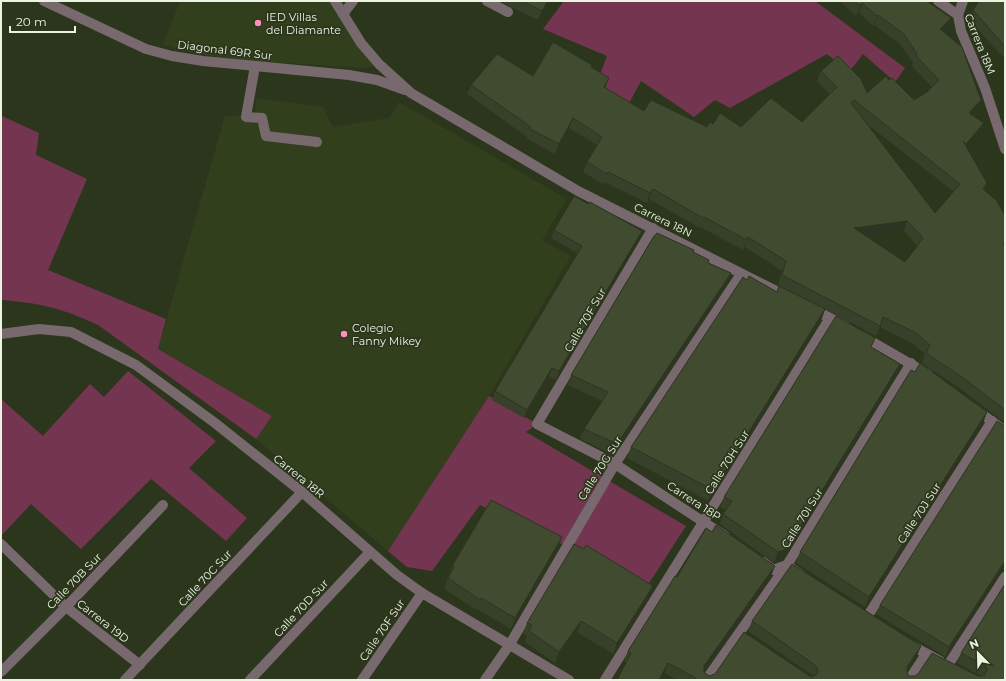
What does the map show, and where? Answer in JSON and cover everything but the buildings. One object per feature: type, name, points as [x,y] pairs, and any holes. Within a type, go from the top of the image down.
[{"type":"street","name":"Diagonal 69R Sur","points":[[44,1],[146,49],[203,61],[349,75],[377,80],[412,93]]},
{"type":"street","name":"Carrera 18N","points":[[335,1],[361,43],[379,64],[412,93],[578,191],[830,318],[911,363],[936,379]]},
{"type":"street","points":[[344,14],[353,1]]},
{"type":"street","points":[[487,1],[508,12]]},
{"type":"street","name":"Carrera 18M","points":[[938,1],[958,15],[961,31],[1003,134],[1005,149]]},
{"type":"street","points":[[958,15],[963,1]]},
{"type":"street","points":[[255,66],[246,117],[262,118],[266,136],[317,142]]},
{"type":"street","name":"Calle 70F Sur","points":[[537,424],[653,228]]},
{"type":"street","name":"Calle 70G Sur","points":[[485,680],[510,644],[615,464],[742,274]]},
{"type":"street","name":"Calle 70H Sur","points":[[605,680],[830,318]]},
{"type":"street","name":"Carrera 18R","points":[[1,334],[39,329],[71,332],[136,365],[215,423],[302,492],[396,575],[422,593],[569,680]]},
{"type":"street","name":"Calle 70I Sur","points":[[706,680],[742,635],[787,566],[911,363]]},
{"type":"street","points":[[969,404],[1005,432]]},
{"type":"street","name":"Calle 70J Sur","points":[[867,617],[992,421]]},
{"type":"street","name":"Carrera 18P","points":[[537,424],[615,464],[736,543]]},
{"type":"street","name":"Calle 70C Sur","points":[[126,680],[302,492]]},
{"type":"street","name":"Calle 70B Sur","points":[[1,672],[66,607],[163,505]]},
{"type":"street","name":"Carrera 19D","points":[[1,544],[66,607],[140,665]]},
{"type":"street","name":"Calle 70D Sur","points":[[250,680],[370,552]]},
{"type":"street","points":[[755,556],[773,570],[787,566],[807,578]]},
{"type":"street","points":[[948,665],[1005,577]]},
{"type":"street","name":"Calle 70F Sur","points":[[362,680],[422,593]]},
{"type":"street","points":[[899,638],[926,654],[960,671]]},
{"type":"street","points":[[909,680],[926,654]]},
{"type":"shaded area","name":"IED Villas del Diamante","points":[[180,1],[331,1],[378,65],[366,68],[237,60],[193,53],[163,45]]},
{"type":"shaded area","points":[[564,1],[815,1],[905,68],[895,82],[863,54],[849,72],[827,54],[730,108],[715,100],[694,117],[641,81],[618,124],[596,85],[607,56],[543,29]]},
{"type":"shaded area","name":"Colegio Fanny Mikey","points":[[256,98],[323,107],[333,127],[389,118],[399,102],[567,199],[542,240],[571,256],[489,396],[388,551],[256,439],[272,416],[158,349],[225,116],[255,115]]},
{"type":"shaded area","points":[[2,116],[39,133],[36,155],[87,179],[48,270],[166,319],[158,349],[272,416],[256,439],[98,325],[73,314],[51,307],[1,300]]},
{"type":"shaded area","points":[[128,371],[216,441],[189,468],[247,518],[226,541],[151,479],[81,549],[31,504],[1,536],[1,399],[43,436],[90,384],[104,397]]},
{"type":"shaded area","points":[[489,396],[537,424],[526,432],[686,526],[648,585],[480,505],[432,571],[407,567],[388,551]]},
{"type":"place","name":"IED Villas del Diamante","points":[[258,23]]},
{"type":"place","name":"Colegio Fanny Mikey","points":[[344,334]]}]
